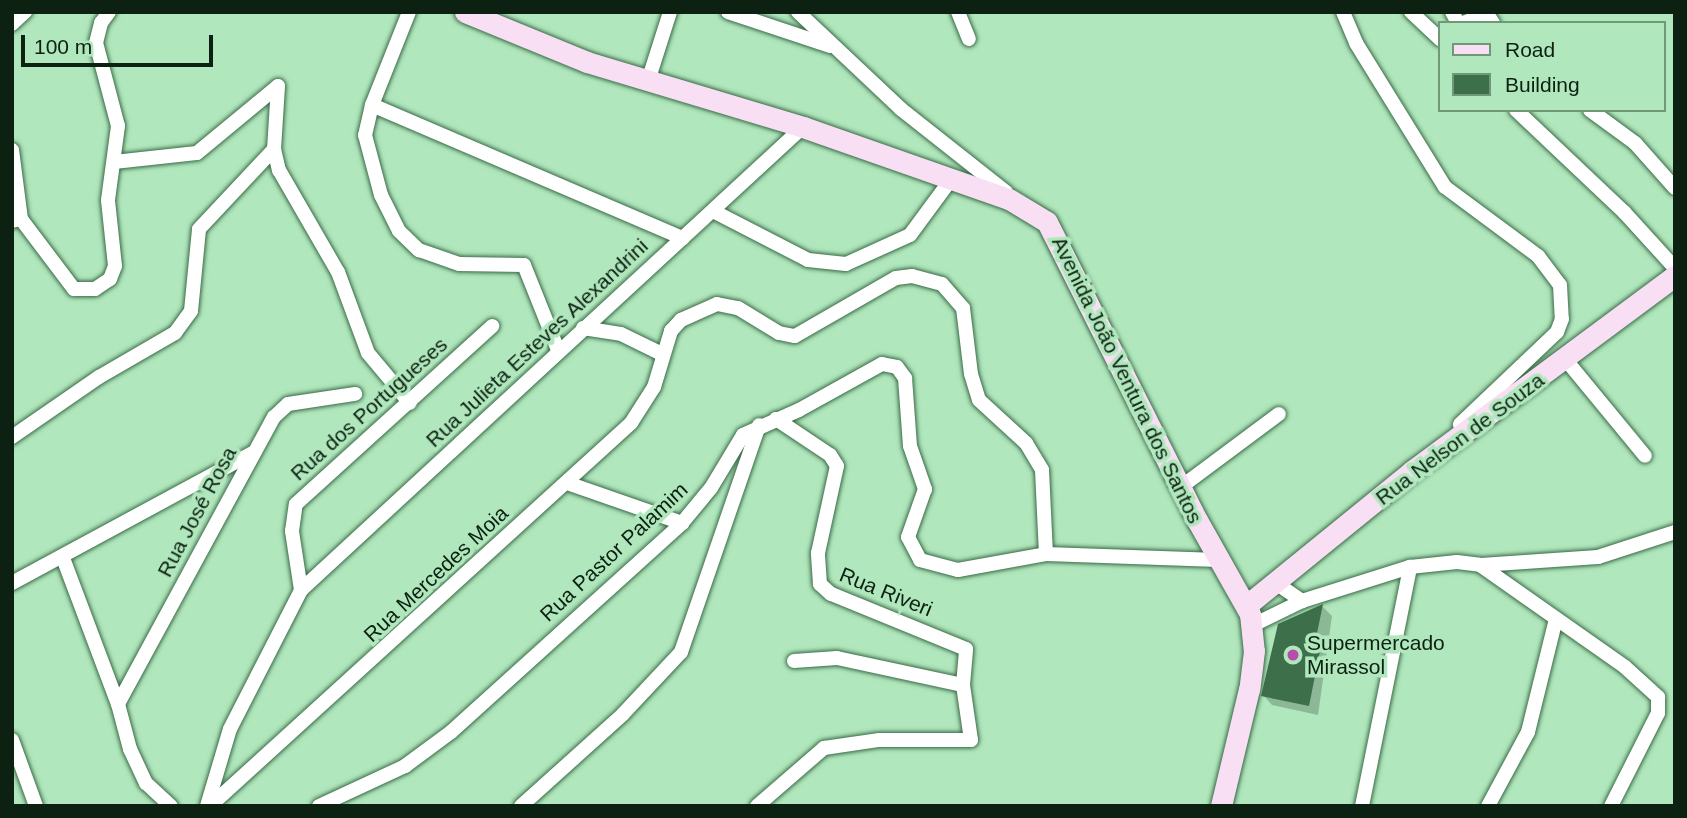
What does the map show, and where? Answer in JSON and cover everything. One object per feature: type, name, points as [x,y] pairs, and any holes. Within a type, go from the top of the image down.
[{"type":"main road","name":"Avenida João Ventura dos Santos","points":[[466,12],[587,62],[803,127],[1025,205],[1056,234],[1112,358],[1249,615]]},
{"type":"main road","name":"Rua Nelson de Souza","points":[[1249,615],[1276,583],[1412,471],[1566,360],[1675,276]]},
{"type":"main road","points":[[1221,806],[1250,689],[1249,615]]},
{"type":"street","points":[[12,24],[25,12]]},
{"type":"street","points":[[12,150],[17,220],[69,286],[84,292],[104,285],[115,266],[108,200],[118,126],[96,43],[101,23],[109,12]]},
{"type":"street","points":[[409,12],[372,105],[365,135],[367,156],[399,231],[419,250],[439,259],[459,264],[524,265],[558,350]]},
{"type":"street","points":[[648,80],[670,12]]},
{"type":"street","points":[[728,12],[834,47]]},
{"type":"street","points":[[798,12],[948,150],[1025,205]]},
{"type":"street","points":[[958,12],[968,39]]},
{"type":"street","points":[[1343,12],[1356,43],[1436,175],[1457,197],[1553,272],[1563,304],[1562,319],[1548,344],[1412,471]]},
{"type":"street","points":[[1411,12],[1438,35]]},
{"type":"street","points":[[1469,21],[1489,16]]},
{"type":"street","points":[[114,162],[197,153],[278,86],[274,149],[288,189],[338,272],[368,353],[410,403]]},
{"type":"street","points":[[372,105],[683,238]]},
{"type":"street","points":[[1518,112],[1624,212],[1675,268]]},
{"type":"street","points":[[1593,112],[1634,143],[1675,188]]},
{"type":"street","name":"Rua Julieta Esteves Alexandrini","points":[[301,590],[558,350],[803,127]]},
{"type":"street","points":[[14,431],[175,333],[191,311],[199,229],[274,149]]},
{"type":"street","points":[[713,211],[808,260],[846,264],[910,235],[952,178]]},
{"type":"street","points":[[583,328],[621,334],[660,353],[664,340],[681,320],[717,304],[738,308],[779,333],[795,336],[896,278],[912,276],[942,284],[963,308],[971,374],[979,400],[1026,443],[1042,470],[1046,554]]},
{"type":"street","name":"Rua dos Portugueses","points":[[301,590],[292,531],[296,504],[331,468],[410,403],[492,326]]},
{"type":"street","name":"Rua Mercedes Moia","points":[[208,806],[567,483],[645,404],[654,387],[660,353]]},
{"type":"street","points":[[1566,360],[1644,456]]},
{"type":"street","name":"Rua Pastor Palamim","points":[[319,806],[421,757],[682,523],[711,488],[737,440],[759,425],[776,419],[882,364],[897,367],[905,378],[910,446],[925,489],[908,537],[911,550],[944,569],[1046,554],[1218,561]]},
{"type":"street","name":"Rua José Rosa","points":[[118,704],[251,454],[274,417],[288,404],[355,394]]},
{"type":"street","points":[[1181,487],[1279,414]]},
{"type":"street","name":"Rua Riveri","points":[[776,419],[830,456],[837,466],[818,553],[818,576],[824,589],[966,649],[963,685]]},
{"type":"street","points":[[521,806],[623,714],[681,652],[759,425]]},
{"type":"street","points":[[12,583],[63,558],[251,454]]},
{"type":"street","points":[[567,483],[682,523]]},
{"type":"street","points":[[1249,615],[1410,568],[1457,562],[1480,565],[1598,556],[1675,532]]},
{"type":"street","points":[[63,558],[118,704],[130,749],[146,783],[171,806]]},
{"type":"street","points":[[1480,565],[1653,690],[1658,713],[1611,806]]},
{"type":"street","points":[[1362,806],[1410,568]]},
{"type":"street","points":[[1276,583],[1302,601]]},
{"type":"street","points":[[208,806],[230,729],[301,590]]},
{"type":"street","points":[[1488,806],[1528,732],[1556,619]]},
{"type":"street","points":[[757,806],[824,748],[879,740],[971,740],[963,685],[837,658],[794,661]]},
{"type":"street","points":[[12,740],[36,806]]},
{"type":"building","name":"Supermercado Mirassol","points":[[1323,604],[1314,648],[1320,651],[1309,706],[1261,696],[1278,624]]},
{"type":"place","name":"Supermercado Mirassol","points":[[1293,655]]}]
